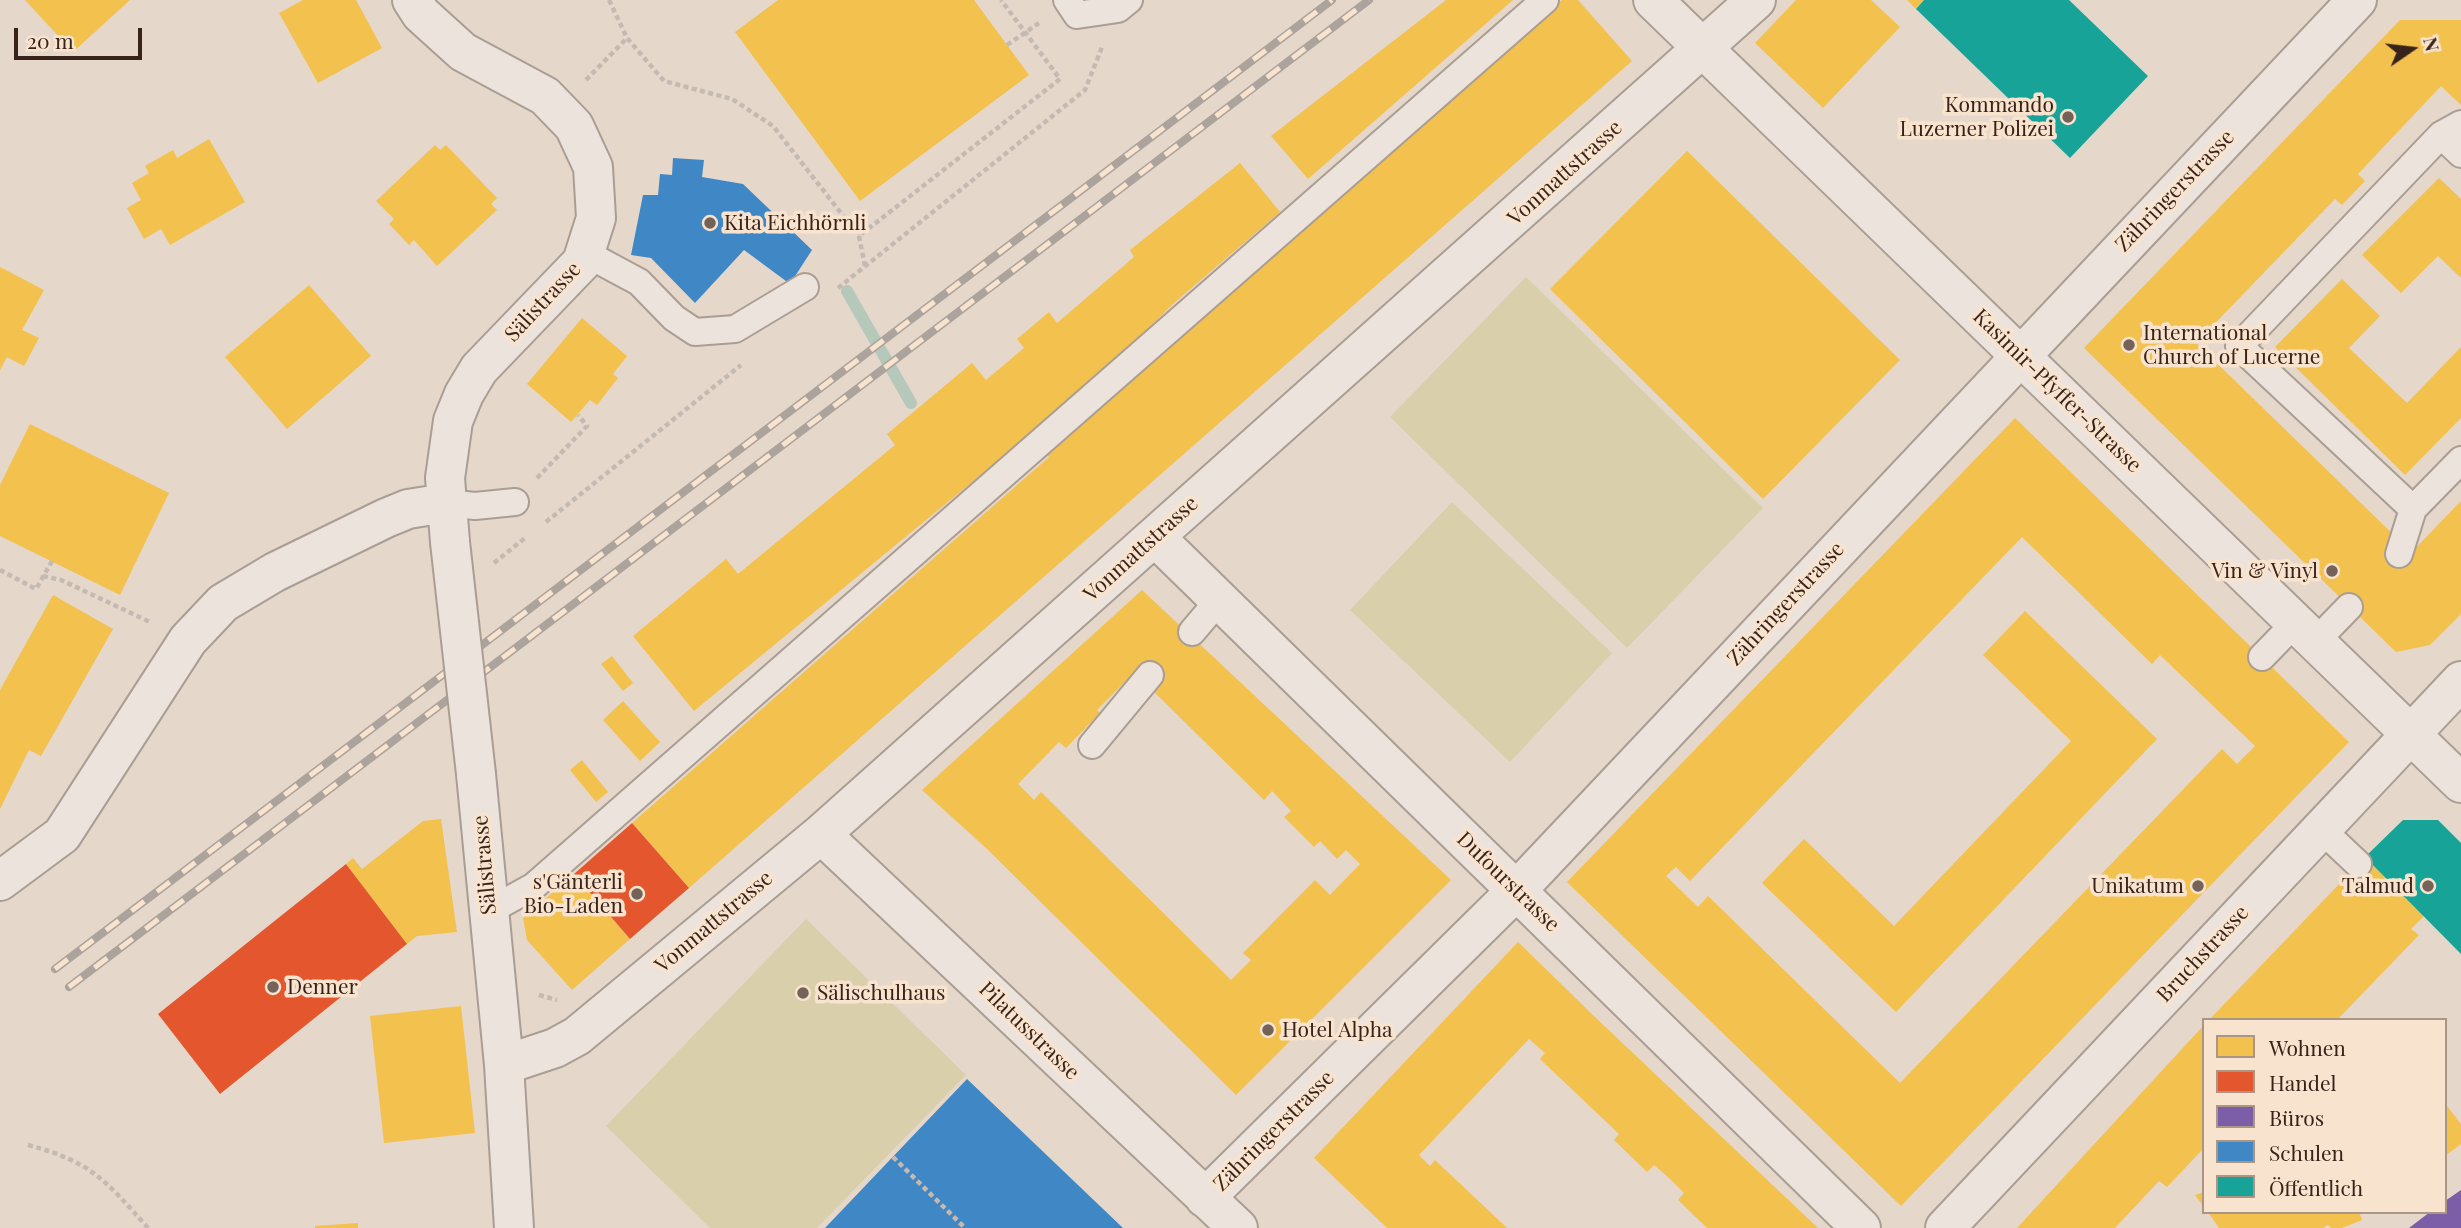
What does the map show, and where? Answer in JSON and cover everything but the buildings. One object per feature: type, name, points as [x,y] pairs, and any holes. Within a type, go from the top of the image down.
[{"type":"street","name":"Sälistrasse","points":[[412,0],[421,14],[463,52],[545,96],[574,126],[593,167],[596,218],[582,262],[479,369],[464,394],[453,421],[447,452],[446,503],[504,1065],[514,1228]]},
{"type":"street","name":"Kasimir-Pfyffer-Strasse","points":[[1653,0],[2461,783]]},
{"type":"street","name":"Vonmattstrasse","points":[[504,1065],[555,1048],[577,1036],[821,834],[1756,0]]},
{"type":"street","name":"Zähringerstrasse","points":[[1205,1198],[1516,891],[2019,355],[2357,0]]},
{"type":"street","points":[[0,881],[62,835],[188,639],[223,603],[275,572],[408,509],[446,503]]},
{"type":"street","name":"Dufourstrasse","points":[[1155,537],[1861,1228]]},
{"type":"street","name":"Bruchstrasse","points":[[1945,1228],[2461,681]]},
{"type":"street","name":"Pilatusstrasse","points":[[821,834],[1238,1228]]},
{"type":"lane","points":[[1067,0],[1077,15],[1118,9],[1129,0]]},
{"type":"lane","points":[[489,911],[534,886],[1545,0]]},
{"type":"lane","points":[[2413,509],[2239,346],[2451,129],[2461,154]]},
{"type":"lane","name":"Sälistrasse","points":[[585,253],[639,282],[674,318],[695,332],[735,329],[805,287]]},
{"type":"lane","points":[[2399,554],[2413,509],[2461,460]]},
{"type":"lane","points":[[446,503],[475,506],[515,502]]},
{"type":"lane","points":[[1192,632],[1219,600]]},
{"type":"lane","points":[[2262,657],[2349,607]]},
{"type":"lane","points":[[1092,745],[1150,675]]},
{"type":"lane","points":[[2321,829],[2358,864]]},
{"type":"path","points":[[609,0],[627,38],[664,81],[733,99],[773,126],[859,236],[865,266]]},
{"type":"path","points":[[859,236],[1060,79],[1001,0]]},
{"type":"path","points":[[1007,45],[1025,32]]},
{"type":"path","points":[[580,86],[627,38]]},
{"type":"path","points":[[515,502],[587,426],[578,415]]},
{"type":"path","points":[[0,570],[36,589],[51,561]]},
{"type":"path","points":[[0,577],[8,575]]},
{"type":"path","points":[[44,576],[61,580],[188,639]]},
{"type":"path","points":[[28,1145],[83,1164],[111,1186],[148,1228]]},
{"type":"path","points":[[893,1157],[965,1228]]},
{"type":"shaded area","points":[[1526,277],[1763,508],[1627,648],[1390,417]]},
{"type":"shaded area","points":[[1452,502],[1612,653],[1510,762],[1350,610]]},
{"type":"shaded area","points":[[806,919],[966,1075],[817,1228],[710,1228],[606,1126]]},
{"type":"waterway","points":[[847,291],[911,403]]},
{"type":"railway","points":[[55,969],[1332,0]]},
{"type":"railway","points":[[69,987],[1369,0]]},
{"type":"place","name":"Kommando Luzerner Polizei","points":[[2068,117]]},
{"type":"place","name":"Kita Eichhörnli","points":[[710,223]]},
{"type":"place","name":"International Church of Lucerne","points":[[2129,345]]},
{"type":"place","name":"Vin & Vinyl","points":[[2332,571]]},
{"type":"place","name":"Unikatum","points":[[2198,886]]},
{"type":"place","name":"Talmud","points":[[2428,886]]},
{"type":"place","name":"s'Gänterli Bio-Laden","points":[[637,894]]},
{"type":"place","name":"Denner","points":[[273,987]]},
{"type":"place","name":"Sälischulhaus","points":[[803,993]]},
{"type":"place","name":"Hotel Alpha","points":[[1268,1030]]}]
